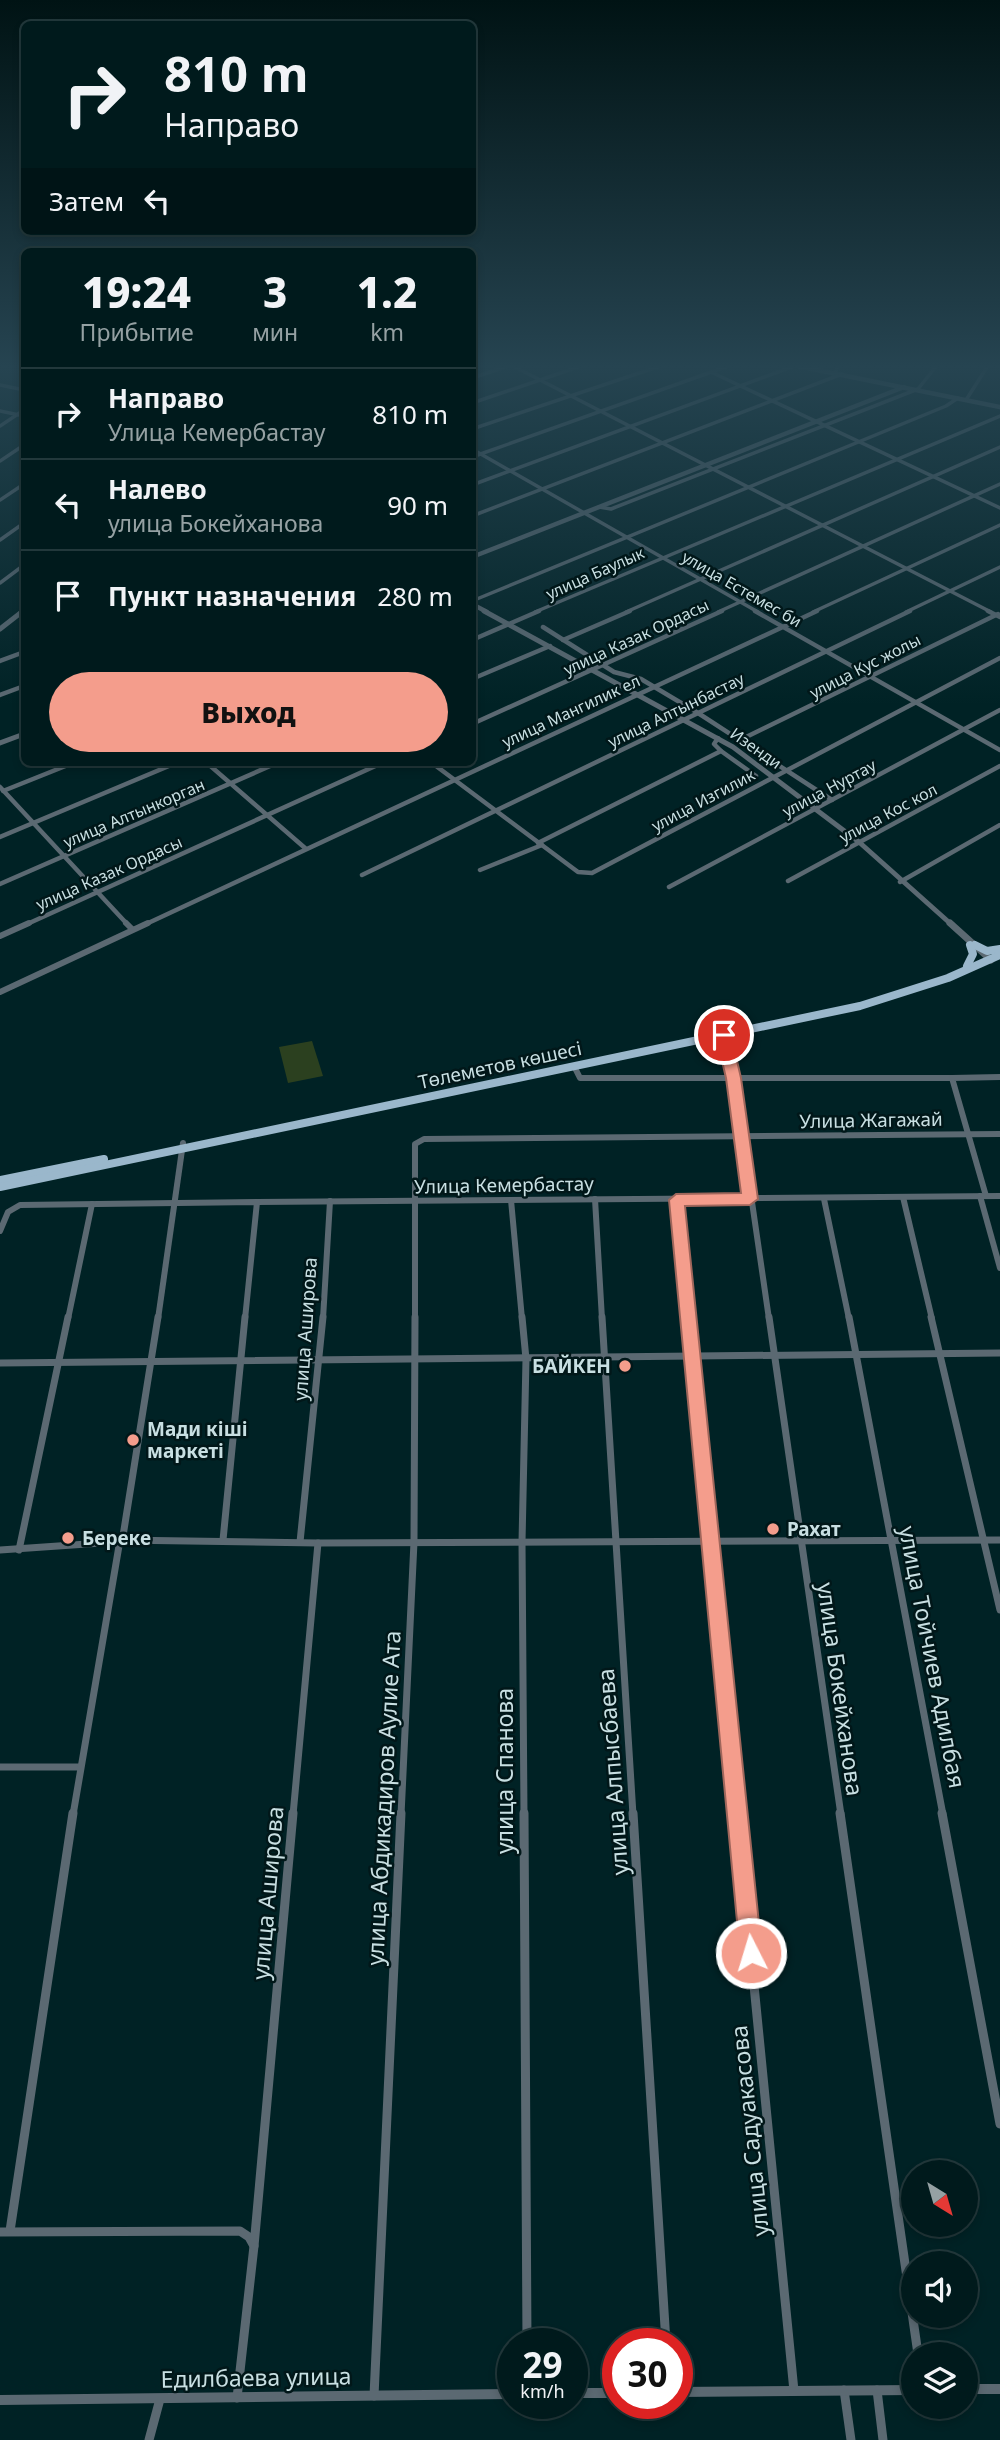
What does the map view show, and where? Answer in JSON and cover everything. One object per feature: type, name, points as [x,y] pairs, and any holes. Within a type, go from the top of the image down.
[{"type":"main road","points":[[967,966],[973,958],[972,945],[987,951],[1000,951]]},
{"type":"main road","name":"Төлеметов көшесі","points":[[0,1187],[183,1146],[882,1000],[987,959],[1000,951]]},
{"type":"main road","name":"Төлеметов көшесі","points":[[0,1180],[183,1146],[723,1033],[868,999],[987,959]]},
{"type":"street","name":"улица Естемес би","points":[[522,478],[1000,750]]},
{"type":"street","points":[[476,514],[571,478]]},
{"type":"street","points":[[476,554],[671,478]]},
{"type":"street","points":[[584,512],[672,478]]},
{"type":"street","points":[[599,508],[608,510],[693,478]]},
{"type":"street","points":[[733,478],[905,569],[999,615]]},
{"type":"street","points":[[476,602],[772,478]]},
{"type":"street","name":"улица Баулык","points":[[476,638],[661,557],[853,478]]},
{"type":"street","points":[[563,640],[698,578],[930,478]]},
{"type":"street","points":[[934,478],[1000,508]]},
{"type":"street","name":"улица Казак Ордасы","points":[[476,722],[1000,484]]},
{"type":"street","points":[[0,500],[21,486]]},
{"type":"street","points":[[0,540],[21,525]]},
{"type":"street","name":"улица Мангилик ел","points":[[0,992],[1000,525]]},
{"type":"street","points":[[0,583],[21,567]]},
{"type":"street","name":"улица Алтынбастау","points":[[362,875],[1000,567]]},
{"type":"street","name":"Изенди","points":[[476,606],[717,739],[858,843],[987,959]]},
{"type":"street","points":[[0,631],[21,614]]},
{"type":"street","name":"улица Кус жолы","points":[[740,740],[999,615]]},
{"type":"street","points":[[543,627],[603,665],[653,687],[698,713],[832,800]]},
{"type":"street","points":[[476,677],[548,647]]},
{"type":"street","points":[[0,661],[21,653]]},
{"type":"street","name":"улица Изгилик","points":[[436,766],[578,873],[592,873],[1000,658]]},
{"type":"street","points":[[0,695],[21,687]]},
{"type":"street","name":"улица Нуртау","points":[[670,887],[1000,710]]},
{"type":"street","points":[[0,742],[21,733]]},
{"type":"street","points":[[717,739],[713,744],[756,776]]},
{"type":"street","points":[[480,870],[540,844],[721,751]]},
{"type":"street","points":[[65,766],[1,790],[132,929]]},
{"type":"street","points":[[0,837],[169,766]]},
{"type":"street","points":[[210,766],[305,848]]},
{"type":"street","name":"улица Алтынкорган","points":[[0,884],[270,766]]},
{"type":"street","name":"улица Казак Ордасы","points":[[0,936],[375,766]]},
{"type":"street","name":"улица Кос кол","points":[[788,881],[1000,766]]},
{"type":"street","points":[[902,882],[1000,825]]},
{"type":"street","name":"улица Бокейханова","points":[[723,1033],[734,1078],[743,1136],[799,1541],[917,2342]]},
{"type":"street","points":[[574,1066],[580,1078],[1000,1077]]},
{"type":"street","points":[[952,1078],[1000,1268]]},
{"type":"street","name":"Улица Жагажай","points":[[413,1202],[415,1144],[424,1139],[1000,1134]]},
{"type":"street","points":[[183,1146],[177,1202],[125,1528],[120,1540],[80,1767],[5,2232],[240,2231],[249,2237],[254,2246]]},
{"type":"street","points":[[903,1196],[1000,1610]]},
{"type":"street","name":"Улица Кемербастау","points":[[0,1231],[5,1214],[11,1208],[92,1204],[1000,1196]]},
{"type":"street","name":"улица Алпысбаева","points":[[595,1199],[607,1358],[665,2328]]},
{"type":"street","name":"улица Тойчиев Адилбая","points":[[824,1199],[857,1354],[1000,2124]]},
{"type":"street","name":"улица Спанова","points":[[511,1200],[526,1359],[522,1542],[527,2328]]},
{"type":"street","name":"улица Садуакасова","points":[[676,1200],[794,2390]]},
{"type":"street","points":[[223,1540],[257,1202]]},
{"type":"street","name":"улица Аширова","points":[[300,1542],[320,1360],[330,1202]]},
{"type":"street","name":"улица Абдикадиров Аулие Ата","points":[[374,2396],[414,1542],[413,1202]]},
{"type":"street","points":[[19,1550],[92,1204]]},
{"type":"street","points":[[0,1363],[151,1364],[1000,1353]]},
{"type":"street","points":[[0,1550],[120,1540],[318,1543],[1000,1540]]},
{"type":"street","name":"улица Аширова","points":[[237,2398],[254,2246],[318,1543]]},
{"type":"street","points":[[0,1767],[80,1767]]},
{"type":"street","points":[[693,2392],[901,2389]]},
{"type":"street","points":[[978,2389],[1000,2389]]},
{"type":"street","points":[[844,2390],[851,2440]]},
{"type":"street","points":[[877,2390],[883,2440]]},
{"type":"street","name":"Едилбаева улица","points":[[0,2400],[497,2394]]},
{"type":"street","points":[[149,2440],[160,2399]]},
{"type":"green space","points":[[312,1041],[323,1076],[288,1083],[279,1047]]},
{"type":"place","name":"БАЙКЕН","points":[[625,1366]]},
{"type":"place","name":"Мади кіші маркеті","points":[[133,1440]]},
{"type":"place","name":"Рахат","points":[[773,1529]]},
{"type":"place","name":"Береке","points":[[68,1538]]},
{"type":"route","points":[[724,1035],[734,1078],[750,1199],[676,1200],[751,1953]]}]
